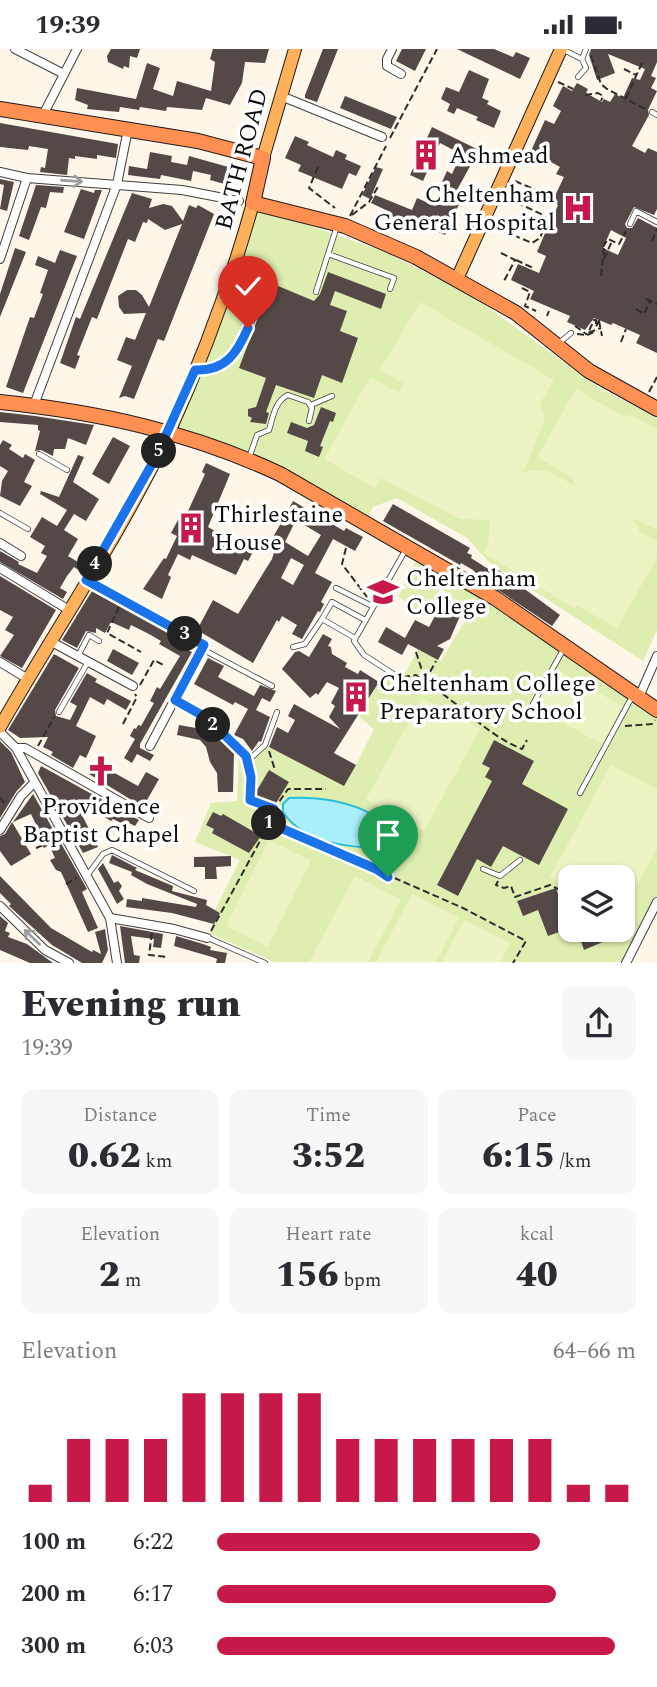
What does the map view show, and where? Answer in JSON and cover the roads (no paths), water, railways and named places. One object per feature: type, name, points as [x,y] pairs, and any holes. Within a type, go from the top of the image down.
[{"type":"highway","points":[[0,109],[198,141],[263,158]]},
{"type":"highway","name":"BATH ROAD","points":[[246,202],[263,158]]},
{"type":"highway","points":[[246,202],[343,221],[457,279],[516,313],[589,371],[657,409]]},
{"type":"highway","points":[[0,401],[110,417],[169,431],[248,459],[280,474],[495,598],[657,710]]},
{"type":"main road","name":"BATH ROAD","points":[[263,158],[295,49]]},
{"type":"main road","points":[[457,279],[561,49]]},
{"type":"main road","name":"BATH ROAD","points":[[2,721],[69,610],[169,431],[236,264],[246,202]]},
{"type":"street","points":[[15,49],[64,74]]},
{"type":"street","points":[[43,115],[77,49]]},
{"type":"street","points":[[392,49],[387,58],[387,66],[401,74]]},
{"type":"street","points":[[281,96],[382,137]]},
{"type":"street","points":[[34,405],[117,184],[128,129]]},
{"type":"street","points":[[0,172],[27,178],[182,190],[246,202]]},
{"type":"street","points":[[0,259],[27,178]]},
{"type":"street","points":[[0,543],[21,556]]},
{"type":"street","points":[[0,568],[69,610]]},
{"type":"street","points":[[86,580],[203,647],[149,746]]},
{"type":"street","points":[[50,641],[132,687]]},
{"type":"street","points":[[636,695],[657,656]]},
{"type":"street","points":[[0,662],[28,679]]},
{"type":"street","points":[[2,721],[110,918],[117,963]]},
{"type":"street","points":[[16,748],[25,748],[149,818]]},
{"type":"street","points":[[0,829],[21,796],[34,783]]},
{"type":"street","points":[[629,962],[657,902]]},
{"type":"street","points":[[0,907],[45,950],[69,963]]},
{"type":"street","points":[[110,918],[174,929],[207,938]]},
{"type":"lane","points":[[561,49],[582,59],[586,68],[578,77]]},
{"type":"lane","points":[[582,59],[586,49]]},
{"type":"lane","points":[[630,223],[636,211],[657,222]]},
{"type":"lane","points":[[316,292],[328,254],[343,221]]},
{"type":"lane","points":[[328,254],[394,278],[390,289]]},
{"type":"lane","points":[[195,370],[212,370],[231,360],[253,317],[258,296],[257,282],[254,274],[246,267],[236,264]]},
{"type":"lane","points":[[556,346],[571,333]]},
{"type":"lane","points":[[248,459],[257,435],[269,430],[283,397],[293,396],[311,405],[332,396]]},
{"type":"lane","points":[[309,421],[311,405]]},
{"type":"lane","points":[[39,454],[67,470]]},
{"type":"lane","points":[[0,513],[28,530]]},
{"type":"lane","points":[[398,677],[364,655],[355,645],[355,638],[365,620],[369,605],[384,591],[408,546]]},
{"type":"lane","points":[[336,588],[369,605]]},
{"type":"lane","points":[[293,646],[305,644],[332,602],[365,620]]},
{"type":"lane","points":[[322,619],[355,638]]},
{"type":"lane","points":[[78,656],[89,635],[99,641]]},
{"type":"lane","points":[[530,718],[533,704],[565,646]]},
{"type":"lane","points":[[203,647],[272,686]]},
{"type":"lane","points":[[59,712],[88,662]]},
{"type":"lane","points":[[580,793],[636,695]]},
{"type":"lane","points":[[175,700],[207,718],[246,756],[253,756],[265,745],[277,712]]},
{"type":"lane","points":[[85,876],[104,852],[112,850],[194,891]]},
{"type":"lane","points":[[483,869],[500,876],[520,860]]},
{"type":"lane","points":[[207,938],[265,963]]},
{"type":"water","points":[[289,798],[341,802],[365,811],[388,824],[390,835],[387,846],[345,845],[303,831],[283,812],[283,804]]},
{"type":"place","name":"Ashmead","points":[[426,155]]},
{"type":"place","name":"Cheltenham General Hospital","points":[[578,208]]},
{"type":"place","name":"Thirlestaine House","points":[[191,528]]},
{"type":"place","name":"Cheltenham College","points":[[383,592]]},
{"type":"place","name":"Cheltenham College Preparatory School","points":[[356,697]]},
{"type":"place","name":"Providence Baptist Chapel","points":[[101,771]]}]
